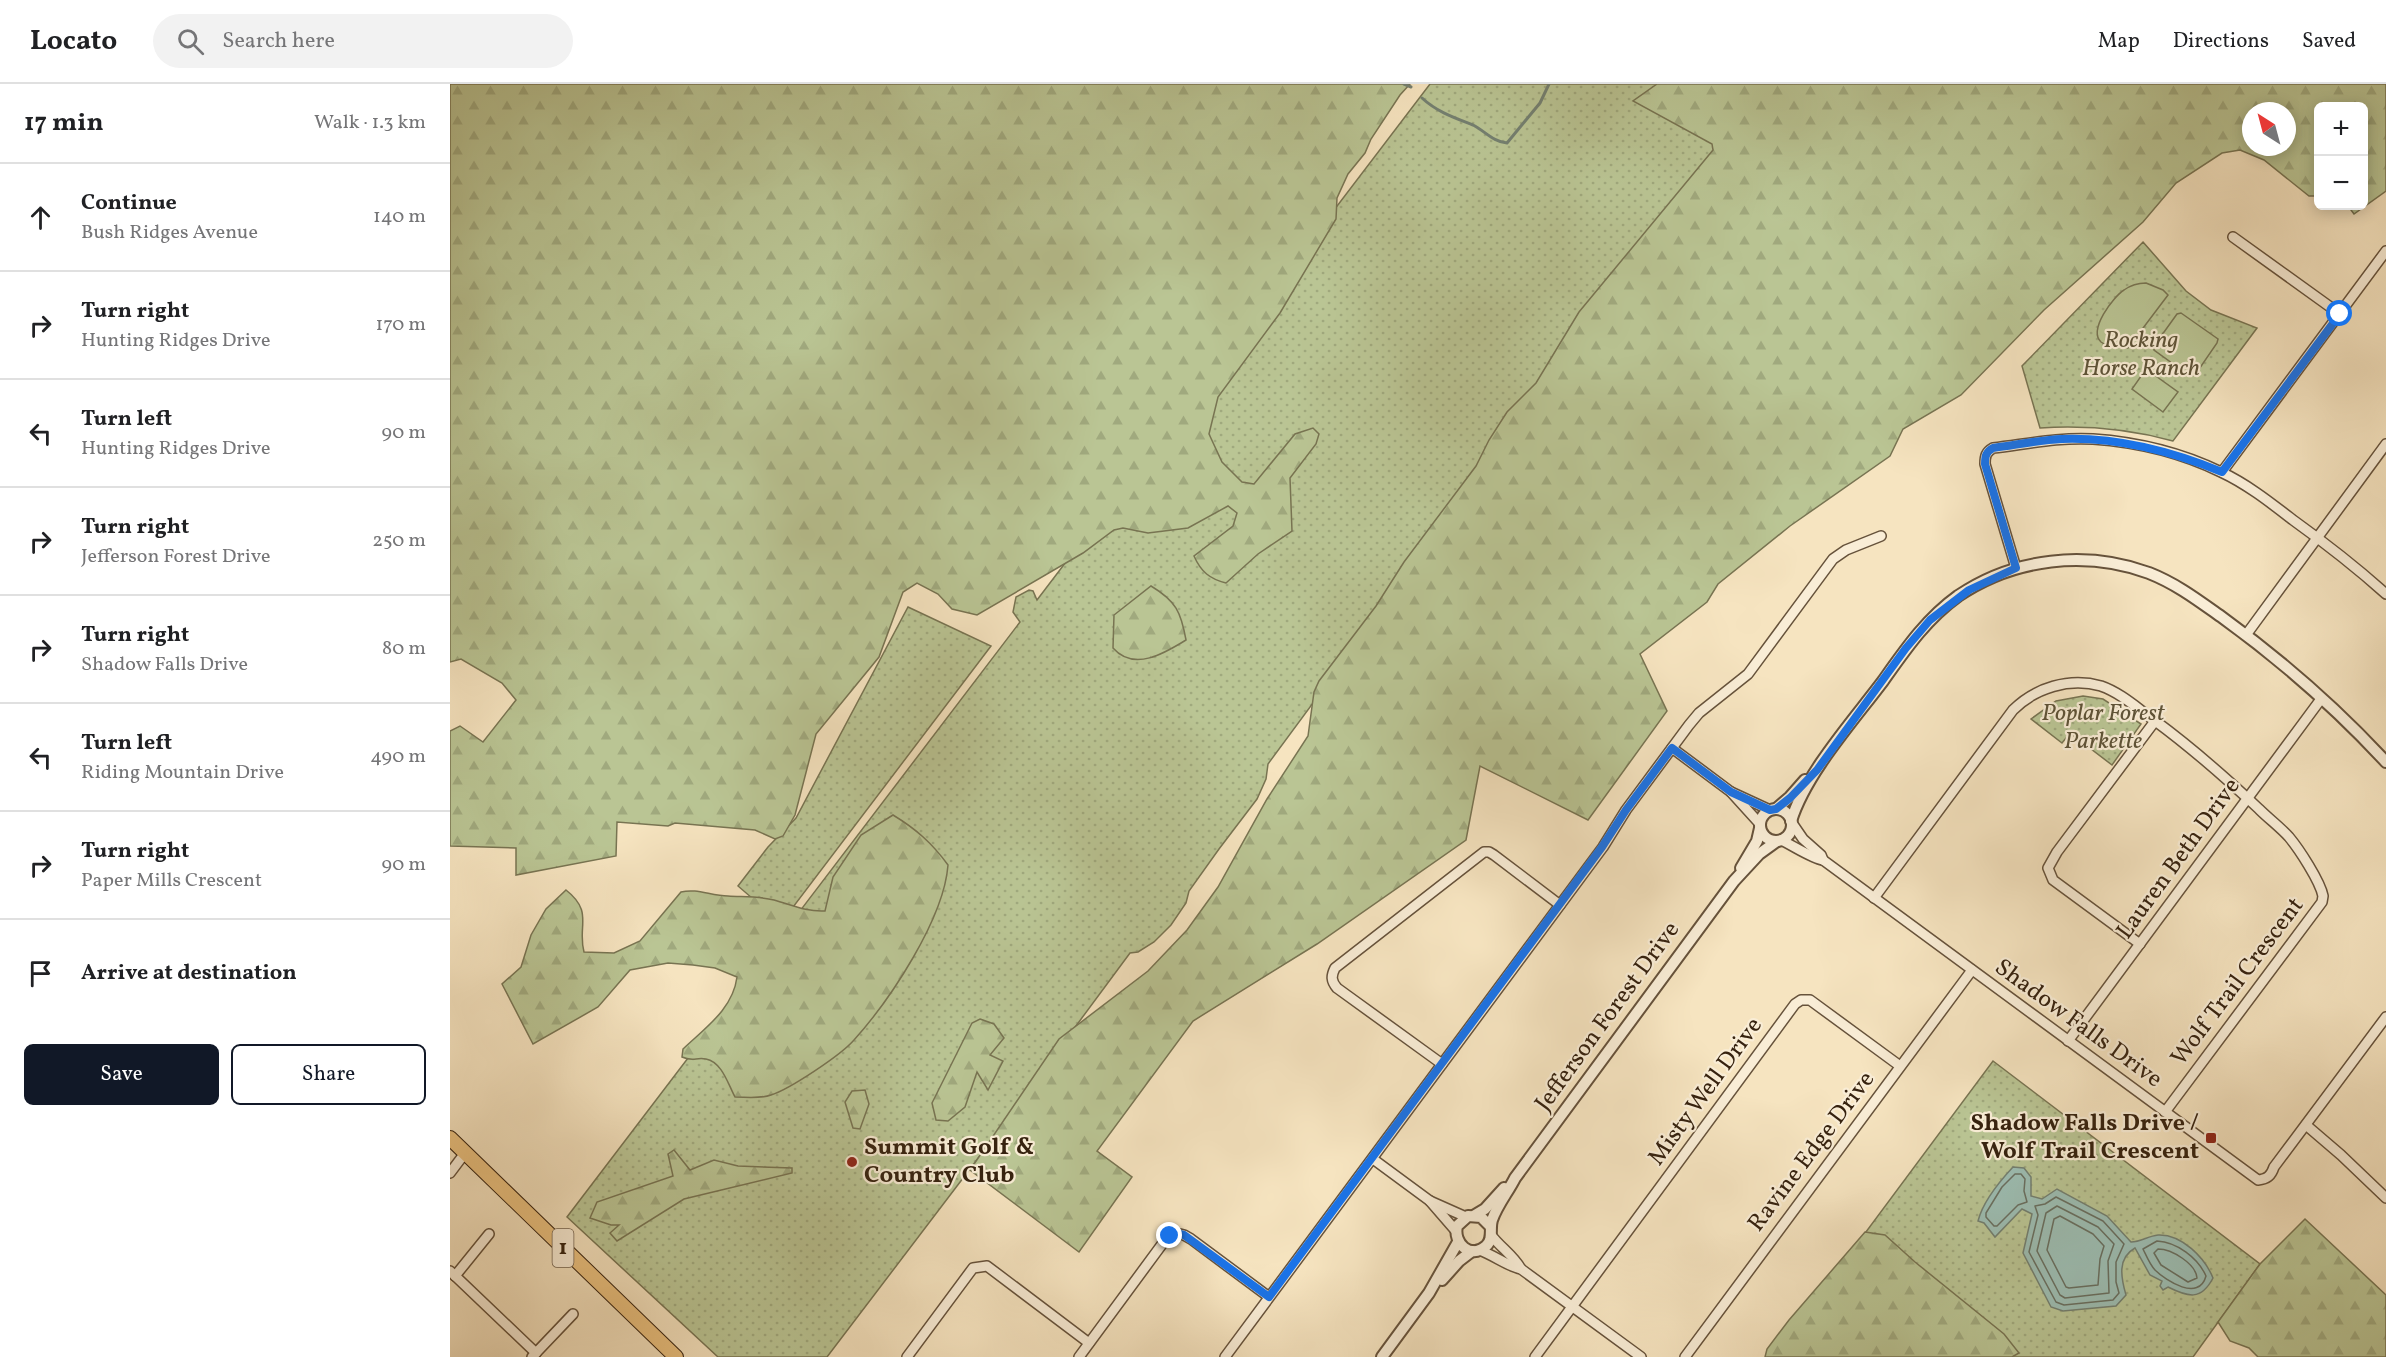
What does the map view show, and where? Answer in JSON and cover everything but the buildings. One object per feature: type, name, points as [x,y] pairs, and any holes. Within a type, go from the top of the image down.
[{"type":"main road","name":"1","points":[[450,1138],[676,1357]]},
{"type":"street","points":[[2233,237],[2340,314]]},
{"type":"street","points":[[2222,472],[2386,251]]},
{"type":"street","points":[[2016,568],[1985,464],[1988,451],[1993,448],[2059,440],[2107,441],[2169,453],[2222,472],[2271,503],[2317,537],[2386,594]]},
{"type":"street","points":[[2246,635],[2386,444]]},
{"type":"street","points":[[1225,1357],[1560,905],[1699,713],[1748,674],[1833,560],[1846,550],[1881,536]]},
{"type":"street","points":[[1731,792],[1768,839],[1779,840],[1790,833],[1791,822],[1798,803],[1817,770],[1906,648],[1930,620],[1969,590],[2016,568],[2075,560],[2109,563],[2138,570],[2181,589],[2283,663],[2386,762]]},
{"type":"street","name":"Wolf Trail Crescent","points":[[1874,898],[2005,720],[2020,703],[2040,691],[2064,684],[2093,684],[2124,697],[2202,756],[2288,836],[2300,851],[2322,890],[2322,902],[2165,1113]]},
{"type":"street","name":"Lauren Beth Drive","points":[[2068,1041],[2321,699]]},
{"type":"street","points":[[2140,944],[2053,880],[2048,868],[2051,860],[2155,721]]},
{"type":"street","points":[[1672,748],[1731,792],[1773,810],[1785,812],[1791,822]]},
{"type":"street","points":[[1760,826],[1763,816],[1773,810],[1817,770]]},
{"type":"street","name":"Shadow Falls Drive","points":[[1791,822],[1823,860]]},
{"type":"street","name":"Jefferson Forest Drive","points":[[1734,881],[1757,841],[1760,826]]},
{"type":"street","name":"Shadow Falls Drive","points":[[1779,840],[1795,845],[1823,860],[2258,1180],[2271,1175],[2386,1017]]},
{"type":"street","name":"Jefferson Forest Drive","points":[[1491,1231],[1494,1215],[1515,1178],[1734,881],[1759,854],[1779,840]]},
{"type":"street","points":[[1442,1064],[1337,988],[1332,982],[1335,968],[1484,852],[1494,855],[1560,905]]},
{"type":"street","name":"Ravine Edge Drive","points":[[1685,1357],[1972,970]]},
{"type":"street","name":"Misty Well Drive","points":[[1572,1306],[1795,1004],[1801,1000],[1810,1000],[1900,1066]]},
{"type":"street","points":[[2306,1125],[2386,1198]]},
{"type":"street","points":[[450,1173],[465,1153]]},
{"type":"street","points":[[1372,1159],[1430,1202],[1464,1248],[1495,1255],[1521,1269],[1641,1357]]},
{"type":"street","name":"Jefferson Forest Drive","points":[[1470,1216],[1485,1209],[1515,1178]]},
{"type":"street","points":[[1430,1202],[1485,1219],[1500,1247],[1518,1262],[1521,1269]]},
{"type":"street","points":[[1429,1293],[1457,1236],[1459,1222],[1470,1216]]},
{"type":"street","points":[[1382,1357],[1429,1293],[1459,1261],[1488,1244],[1491,1231]]},
{"type":"street","points":[[1079,1357],[1163,1243],[1176,1233],[1191,1239],[1269,1297]]},
{"type":"street","points":[[489,1234],[453,1273],[534,1355],[573,1314]]},
{"type":"street","points":[[907,1357],[973,1268],[980,1266],[987,1266],[1089,1343]]},
{"type":"street","points":[[1535,1357],[1572,1306]]},
{"type":"green space","points":[[450,84],[1410,84],[1371,139],[1365,153],[1348,174],[1337,198],[1336,219],[1280,313],[1218,397],[1209,434],[1222,462],[1242,482],[1254,484],[1295,434],[1313,428],[1319,434],[1316,444],[1290,478],[1292,531],[1258,554],[1226,583],[1207,574],[1194,556],[1233,526],[1237,513],[1228,506],[1188,528],[1148,533],[1123,528],[1114,530],[1083,553],[977,615],[952,609],[938,594],[917,583],[903,592],[879,657],[816,734],[795,815],[783,836],[775,839],[755,830],[675,823],[668,826],[617,822],[616,856],[516,875],[516,848],[450,846],[450,731],[460,726],[483,742],[516,700],[502,683],[461,659],[450,662]]},
{"type":"green space","points":[[1430,84],[1770,84],[1268,764],[1266,779],[1257,799],[1189,891],[1186,903],[1171,925],[1154,942],[1138,952],[1130,953],[827,1357],[718,1357],[567,1217],[1020,622],[1013,612],[1016,597],[1029,590],[1033,591],[1037,600]]},
{"type":"green space","points":[[1657,84],[2386,84],[2386,191],[2368,204],[2368,102],[2314,102],[2314,196],[2309,196],[2264,160],[2254,156],[2296,156],[2296,102],[2242,102],[2242,151],[2222,153],[2176,183],[2143,222],[2044,310],[1961,395],[1903,429],[1890,456],[1790,526],[1718,584],[1707,602],[1640,654],[1667,711],[1588,820],[1480,766],[1466,840],[1317,944],[1193,1021],[1097,1151],[1132,1177],[1079,1252],[970,1170],[1059,1039],[1148,971],[1187,930],[1218,887],[1267,799],[1308,736],[1314,692],[1319,681],[1376,606],[1404,562],[1476,466],[1507,412],[1536,383],[1579,312],[1713,150],[1712,144],[1633,101]]},
{"type":"green space","name":"Rocking Horse Ranch","points":[[2143,242],[2186,291],[2211,310],[2257,328],[2173,441],[2140,433],[2107,429],[2040,428],[2022,366]]},
{"type":"green space","points":[[2146,283],[2163,290],[2168,295],[2128,348],[2101,342],[2098,330],[2108,306],[2127,288]]},
{"type":"green space","points":[[2181,313],[2218,339],[2195,375],[2190,376],[2154,350],[2154,346],[2177,314]]},
{"type":"green space","points":[[2146,369],[2178,392],[2163,412],[2132,389]]},
{"type":"green space","points":[[1151,586],[1172,602],[1176,608],[1186,640],[1159,655],[1130,659],[1113,648],[1114,615]]},
{"type":"green space","points":[[908,607],[991,646],[781,923],[738,886],[768,847],[796,818]]},
{"type":"green space","name":"Poplar Forest Parkette","points":[[2083,696],[2103,699],[2141,724],[2112,765],[2070,733],[2062,743],[2031,719],[2056,701]]},
{"type":"green space","points":[[893,815],[923,837],[948,865],[937,910],[899,981],[868,1023],[847,1046],[802,1079],[767,1096],[735,1097],[724,1074],[716,1064],[706,1059],[682,1057],[683,1049],[724,1008],[730,999],[737,977],[715,968],[693,965],[668,963],[630,970],[598,1007],[533,1044],[502,984],[521,967],[531,935],[546,909],[566,890],[580,905],[584,952],[614,953],[640,941],[681,892],[693,891],[722,896],[763,898],[805,909],[825,911],[833,877],[861,835]]},
{"type":"green space","points":[[980,1019],[994,1024],[1004,1038],[990,1055],[1003,1061],[988,1090],[977,1072],[965,1107],[948,1121],[936,1120],[932,1103],[972,1023]]},
{"type":"green space","points":[[1993,1061],[2260,1264],[2193,1357],[1773,1357]]},
{"type":"green space","points":[[865,1090],[869,1104],[860,1129],[853,1128],[845,1102],[852,1091]]},
{"type":"green space","points":[[674,1150],[690,1170],[714,1160],[738,1166],[792,1168],[792,1173],[684,1199],[617,1241],[610,1233],[619,1225],[611,1225],[590,1218],[597,1202],[673,1176],[668,1154]]},
{"type":"green space","points":[[2305,1219],[2386,1295],[2386,1357],[2258,1357],[2249,1348],[2230,1341],[2218,1322],[2260,1264]]},
{"type":"green space","points":[[1865,1232],[1885,1235],[2004,1334],[2019,1353],[2012,1357],[1765,1357],[1767,1349],[1789,1320]]},
{"type":"water","points":[[2013,1167],[2024,1168],[2031,1177],[2031,1196],[2042,1199],[2057,1189],[2107,1216],[2131,1242],[2158,1235],[2176,1238],[2198,1255],[2213,1278],[2199,1294],[2188,1295],[2168,1287],[2163,1290],[2160,1286],[2162,1281],[2150,1275],[2135,1248],[2125,1257],[2123,1263],[2122,1275],[2126,1295],[2116,1306],[2063,1311],[2051,1307],[2023,1253],[2032,1214],[2022,1209],[1995,1237],[1984,1223],[1978,1221],[1997,1185]]},
{"type":"waterway","points":[[1404,84],[1411,87]]},
{"type":"waterway","points":[[1422,98],[1440,111],[1473,125],[1497,141],[1507,143],[1540,103],[1549,84]]},
{"type":"place","name":"Shadow Falls Drive / Wolf Trail Crescent","points":[[2211,1138]]},
{"type":"place","name":"Summit Golf & Country Club","points":[[852,1162]]},
{"type":"route","points":[[1170,1236],[1176,1233],[1184,1235],[1269,1297],[1602,847],[1672,748],[1731,792],[1770,810],[1776,809],[1790,798],[1817,770],[1906,648],[1930,620],[1957,597],[1985,581],[2016,568],[1985,464],[1988,451],[1993,448],[2040,441],[2092,439],[2141,446],[2169,453],[2222,472],[2340,314]]}]
